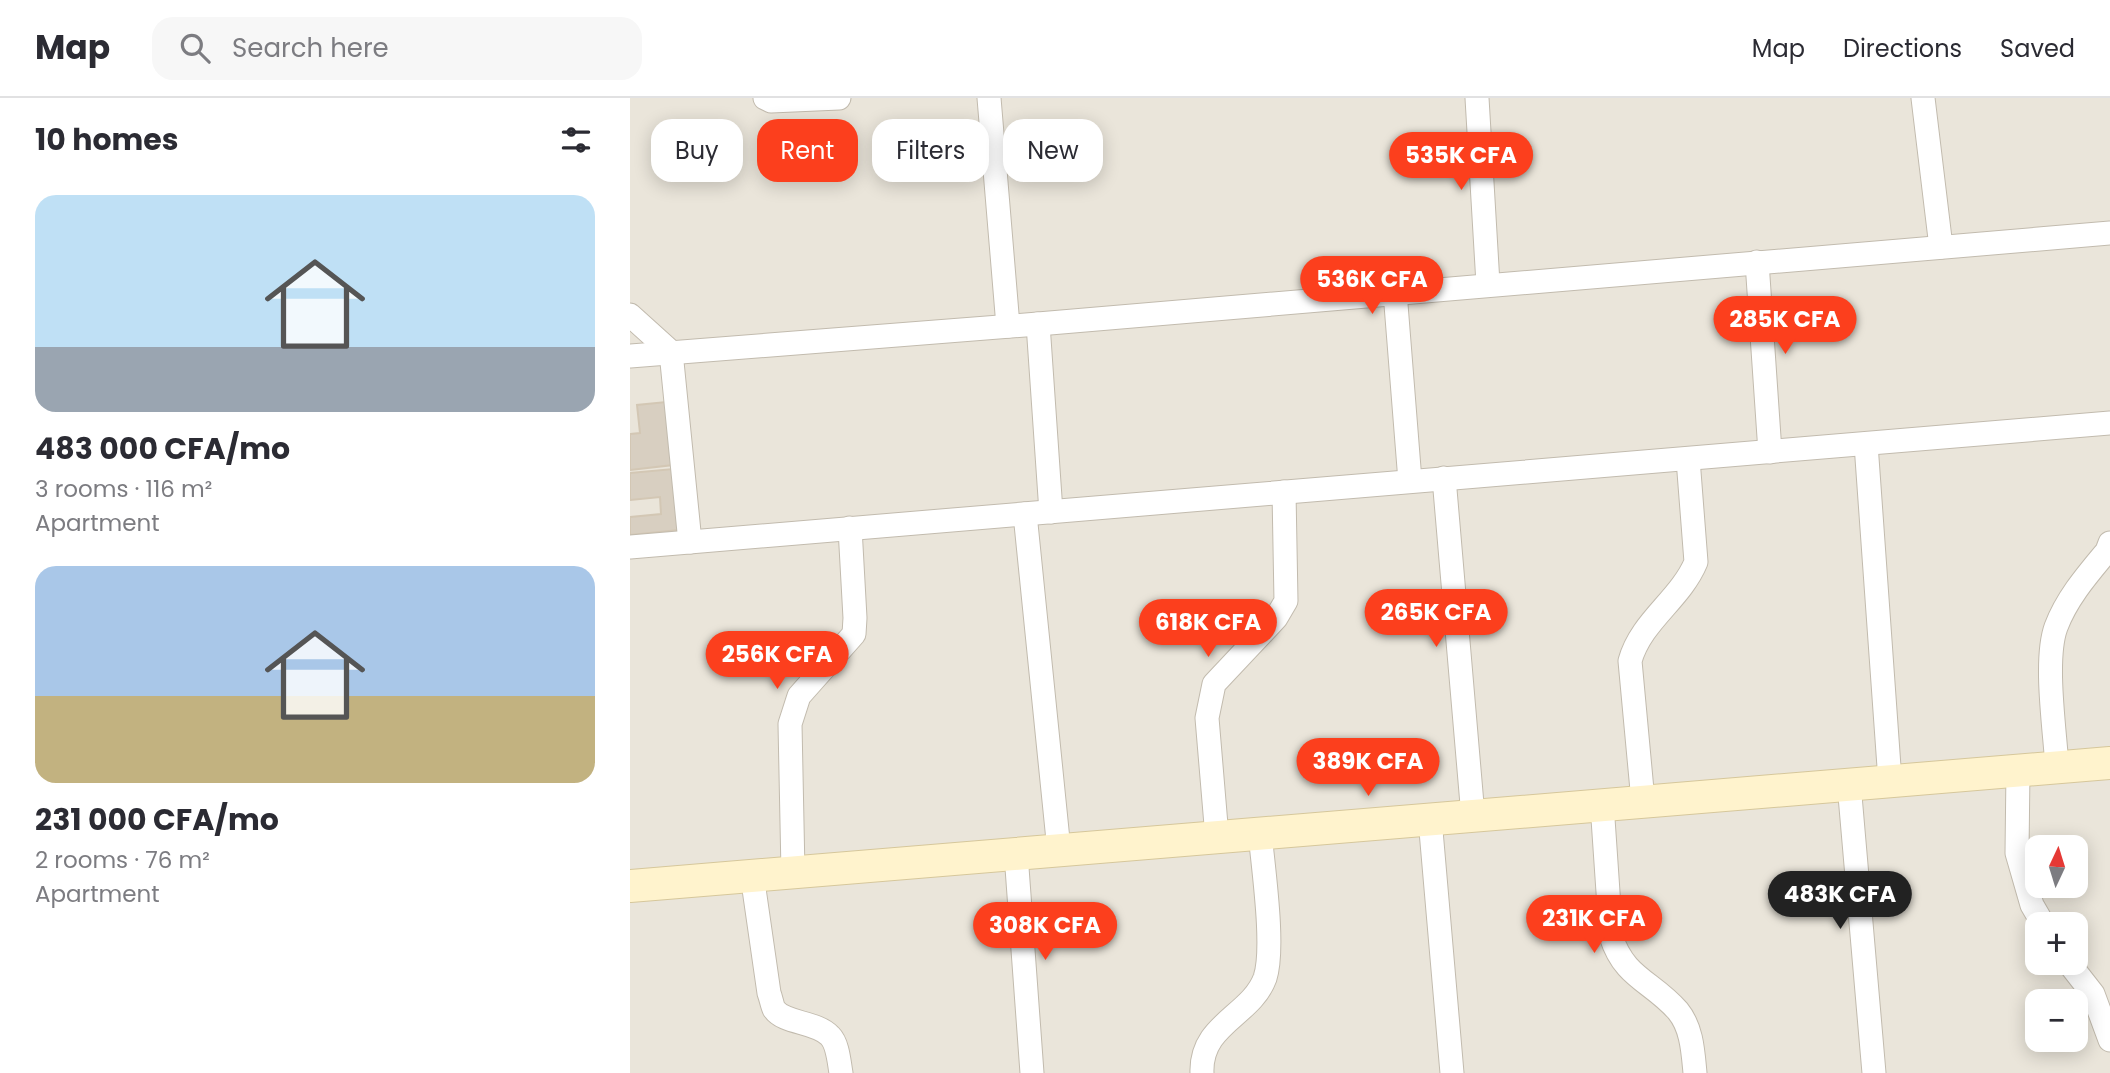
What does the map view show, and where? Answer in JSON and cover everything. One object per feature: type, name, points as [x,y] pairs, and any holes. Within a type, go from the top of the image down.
[{"type":"main road","points":[[630,886],[2110,763]]},
{"type":"street","points":[[765,98],[771,101],[839,98]]},
{"type":"street","points":[[989,98],[1008,326]]},
{"type":"street","points":[[1478,98],[1488,284]]},
{"type":"street","points":[[1923,98],[1941,247]]},
{"type":"street","points":[[630,356],[2110,233]]},
{"type":"street","points":[[1757,262],[1770,452]]},
{"type":"street","points":[[1395,292],[1410,481]]},
{"type":"street","points":[[630,315],[671,352],[690,542]]},
{"type":"street","points":[[1038,324],[1051,512]]},
{"type":"street","points":[[630,547],[2110,422]]},
{"type":"street","points":[[1866,444],[1890,781]]},
{"type":"street","points":[[1643,801],[1630,662],[1634,645],[1689,578],[1696,562],[1688,459]]},
{"type":"street","points":[[1444,478],[1473,816]]},
{"type":"street","points":[[1217,837],[1207,718],[1210,700],[1214,684],[1276,618],[1286,601],[1284,492]]},
{"type":"street","points":[[1025,514],[1059,850]]},
{"type":"street","points":[[793,872],[790,724],[799,696],[854,634],[850,528]]},
{"type":"street","points":[[2057,767],[2051,670],[2055,629],[2074,592],[2107,551],[2110,543]]},
{"type":"street","points":[[2018,770],[2017,853],[2036,912]]},
{"type":"street","points":[[1849,784],[1874,1073]]},
{"type":"street","points":[[1602,804],[1611,936],[1617,954],[1628,968],[1679,1012],[1688,1028],[1695,1073]]},
{"type":"street","points":[[1430,819],[1452,1073]]},
{"type":"street","points":[[1202,1073],[1205,1047],[1259,991],[1266,976],[1269,950],[1261,833]]},
{"type":"street","points":[[1016,854],[1032,1073]]},
{"type":"street","points":[[752,876],[769,993],[774,1009],[782,1017],[817,1027],[831,1037],[838,1053],[841,1073]]},
{"type":"street","points":[[2078,975],[2093,994],[2110,1040]]},
{"type":"shaded area","points":[[630,98],[2110,98],[2110,1073],[630,1073]]},
{"type":"building","points":[[666,402],[673,465],[630,470],[630,434],[640,433],[637,405]]},
{"type":"building","points":[[673,469],[679,530],[630,535],[630,517],[661,514],[660,497],[630,500],[630,473]]}]
